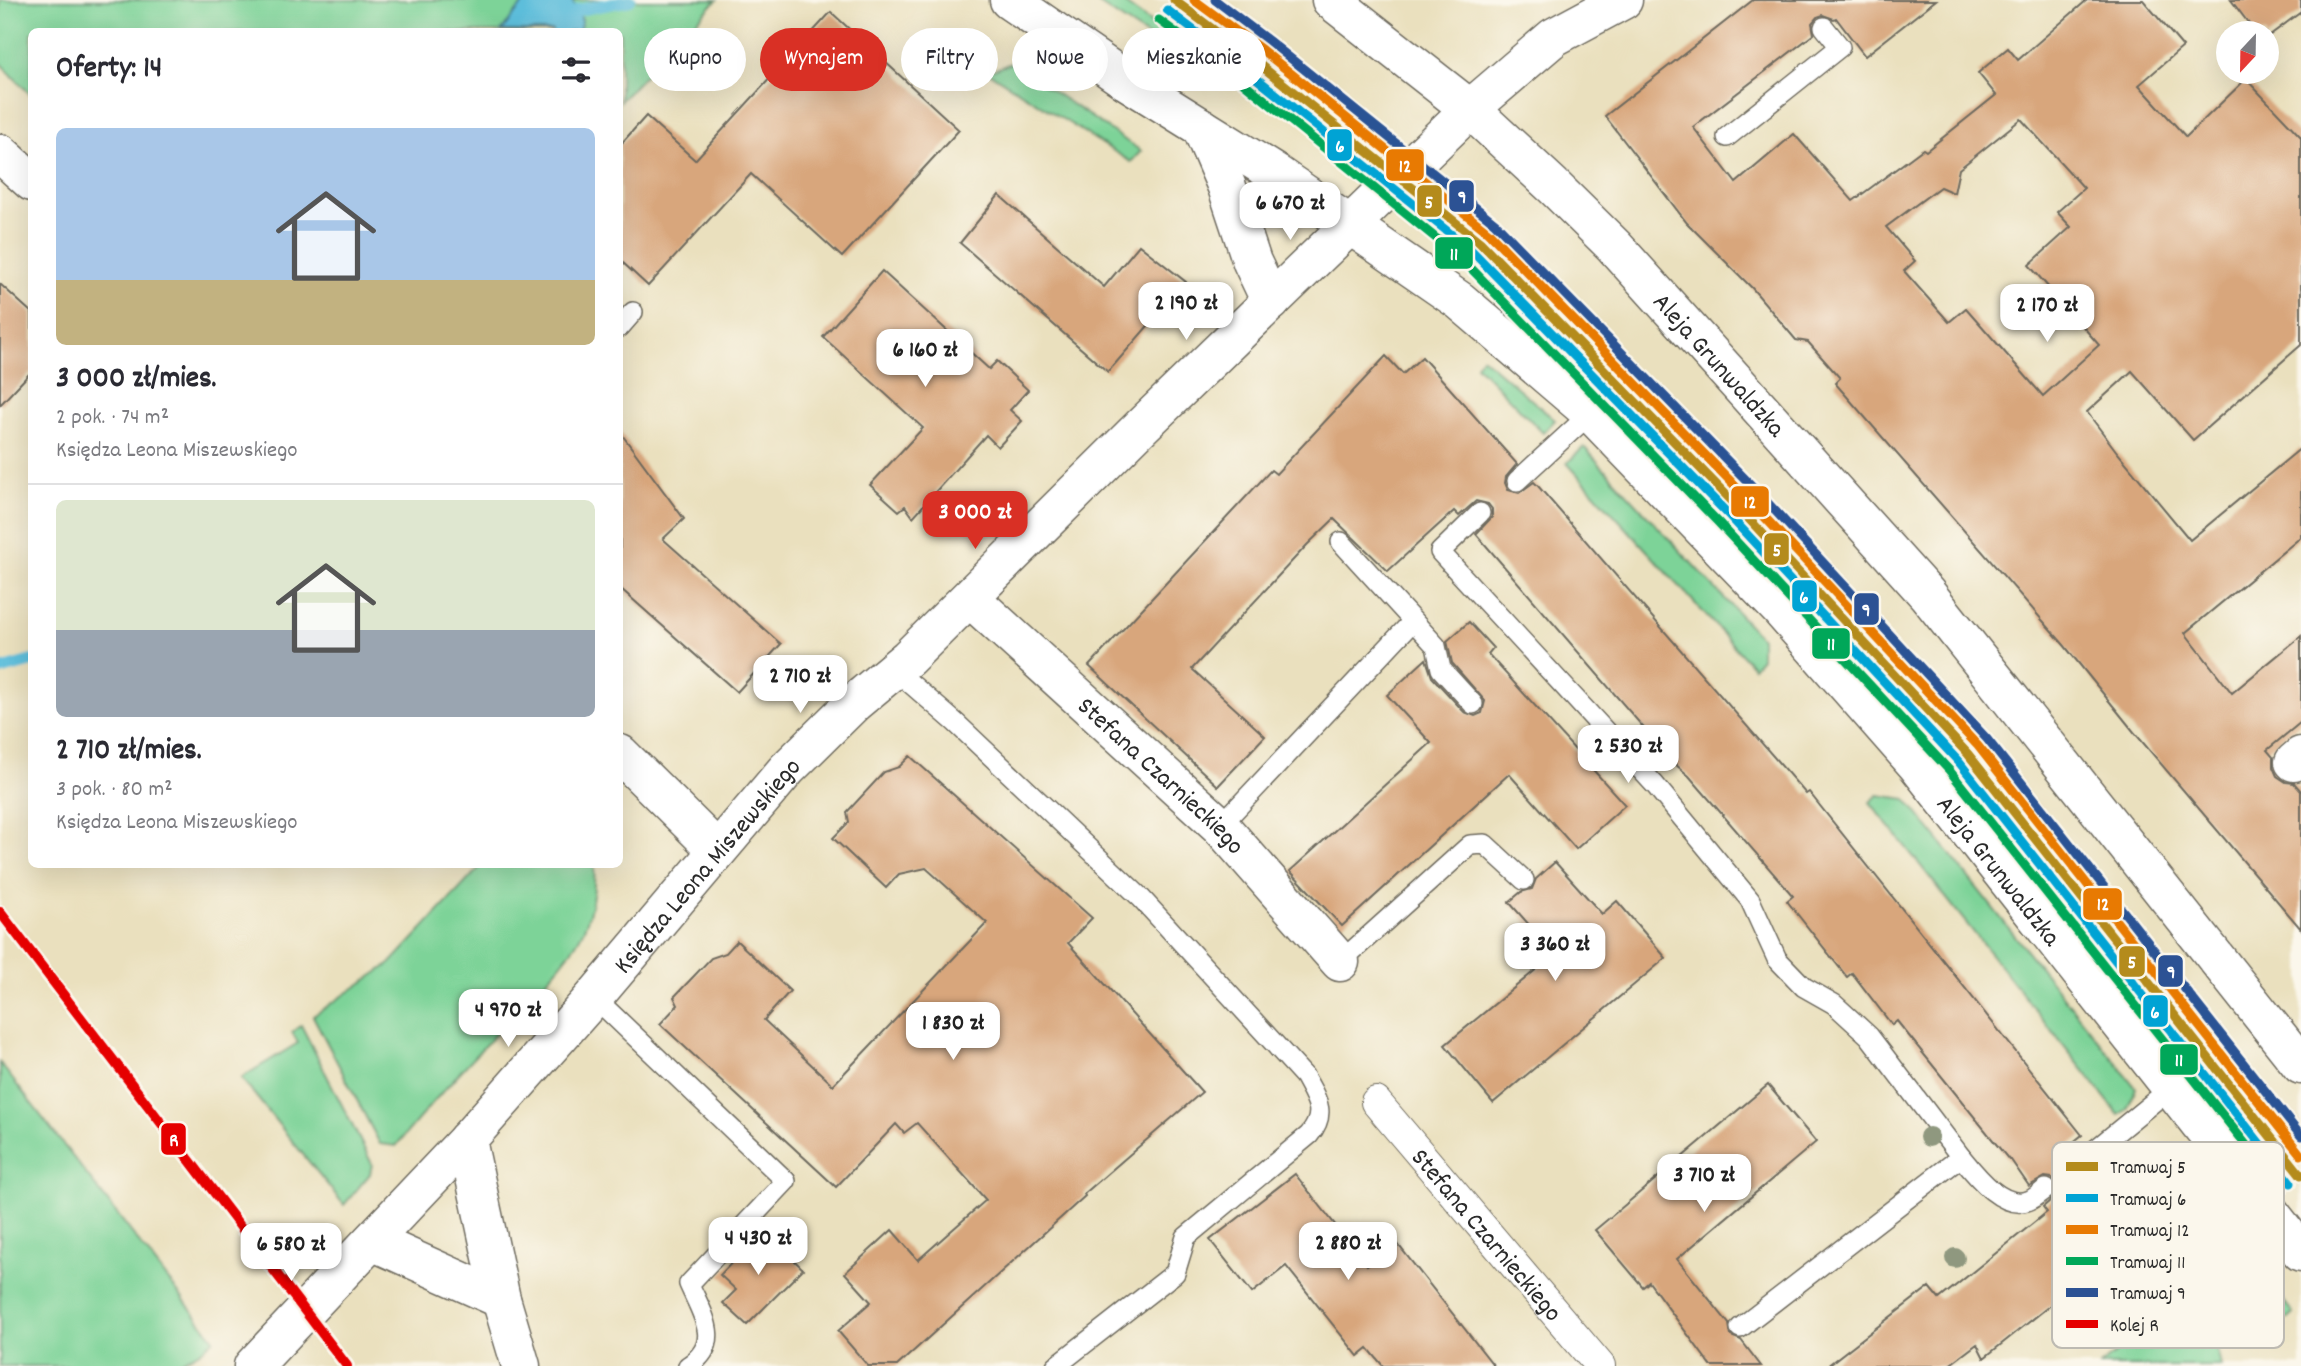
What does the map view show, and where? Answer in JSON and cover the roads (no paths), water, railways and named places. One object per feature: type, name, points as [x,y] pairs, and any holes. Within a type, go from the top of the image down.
[{"type":"main road","name":"Aleja Grunwaldzka","points":[[1009,0],[1127,81],[1350,225],[1460,301],[1591,413],[1779,608],[1917,765],[2215,1142]]},
{"type":"main road","name":"Aleja Grunwaldzka","points":[[1331,0],[1470,109],[1614,246],[1927,594],[2301,1065]]},
{"type":"main road","name":"Księdza Leona Miszewskiego","points":[[253,1366],[467,1140],[594,997],[787,769],[970,598],[1142,426],[1470,109],[1554,37],[1623,0]]},
{"type":"main road","points":[[1201,127],[1227,187],[1252,262],[1271,302]]},
{"type":"main road","points":[[0,153],[28,178]]},
{"type":"main road","name":"Stefana Czarnieckiego","points":[[970,598],[1220,826],[1340,962]]},
{"type":"main road","points":[[623,757],[717,850]]},
{"type":"main road","points":[[467,1140],[501,1298],[521,1366]]},
{"type":"main road","name":"Aleja Grunwaldzka","points":[[2284,1230],[2301,1252]]},
{"type":"main road","points":[[372,1241],[501,1298]]},
{"type":"street","name":"Stefana Czarnieckiego","points":[[1376,1102],[1600,1366]]},
{"type":"lane","points":[[1727,137],[1840,47],[1824,27]]},
{"type":"lane","points":[[623,324],[633,312]]},
{"type":"lane","points":[[1517,481],[1591,413]]},
{"type":"lane","points":[[1480,513],[1440,552],[1655,785],[1742,890],[1750,900],[1777,959],[1804,987],[1834,1004],[1869,1035],[1984,1184],[2006,1200],[2027,1202],[2046,1189]]},
{"type":"lane","points":[[1341,542],[1436,646],[1441,669],[1473,704]]},
{"type":"lane","points":[[1220,826],[1413,621]]},
{"type":"lane","points":[[895,670],[956,723],[1141,898],[1304,1076],[1320,1111],[1317,1125],[1309,1135],[1186,1237],[1175,1273],[1056,1366]]},
{"type":"lane","points":[[1340,962],[1470,845],[1486,844],[1524,880]]},
{"type":"lane","points":[[594,997],[786,1181],[689,1284],[706,1323],[709,1337],[699,1359],[688,1366]]},
{"type":"lane","points":[[2105,1142],[2172,1087]]},
{"type":"lane","points":[[1740,1328],[1961,1157]]},
{"type":"water","points":[[526,0],[572,0],[582,20],[580,28],[503,28]]},
{"type":"waterway","points":[[562,28],[578,10],[630,0]]},
{"type":"waterway","points":[[0,670],[28,662]]},
{"type":"tram line","name":"5","points":[[1174,0],[1254,60],[1480,242],[1736,505],[1968,754],[2275,1142]]},
{"type":"tram line","name":"12","points":[[1194,0],[1262,50],[1488,232],[1745,496],[1978,746],[2301,1155]]},
{"type":"tram line","name":"9","points":[[1215,0],[1495,223],[1754,488],[1987,739],[2301,1136]]},
{"type":"tram line","name":"6","points":[[1167,10],[1472,251],[1727,513],[1959,762],[2259,1142]]},
{"type":"tram line","name":"11","points":[[1159,20],[1239,79],[1463,260],[1718,522],[1949,770],[2244,1142]]},
{"type":"tram line","name":"5","points":[[2284,1154],[2301,1175]]},
{"type":"tram line","name":"6","points":[[2284,1174],[2291,1183]]},
{"type":"rail line","name":"R","points":[[0,912],[347,1366]]}]
